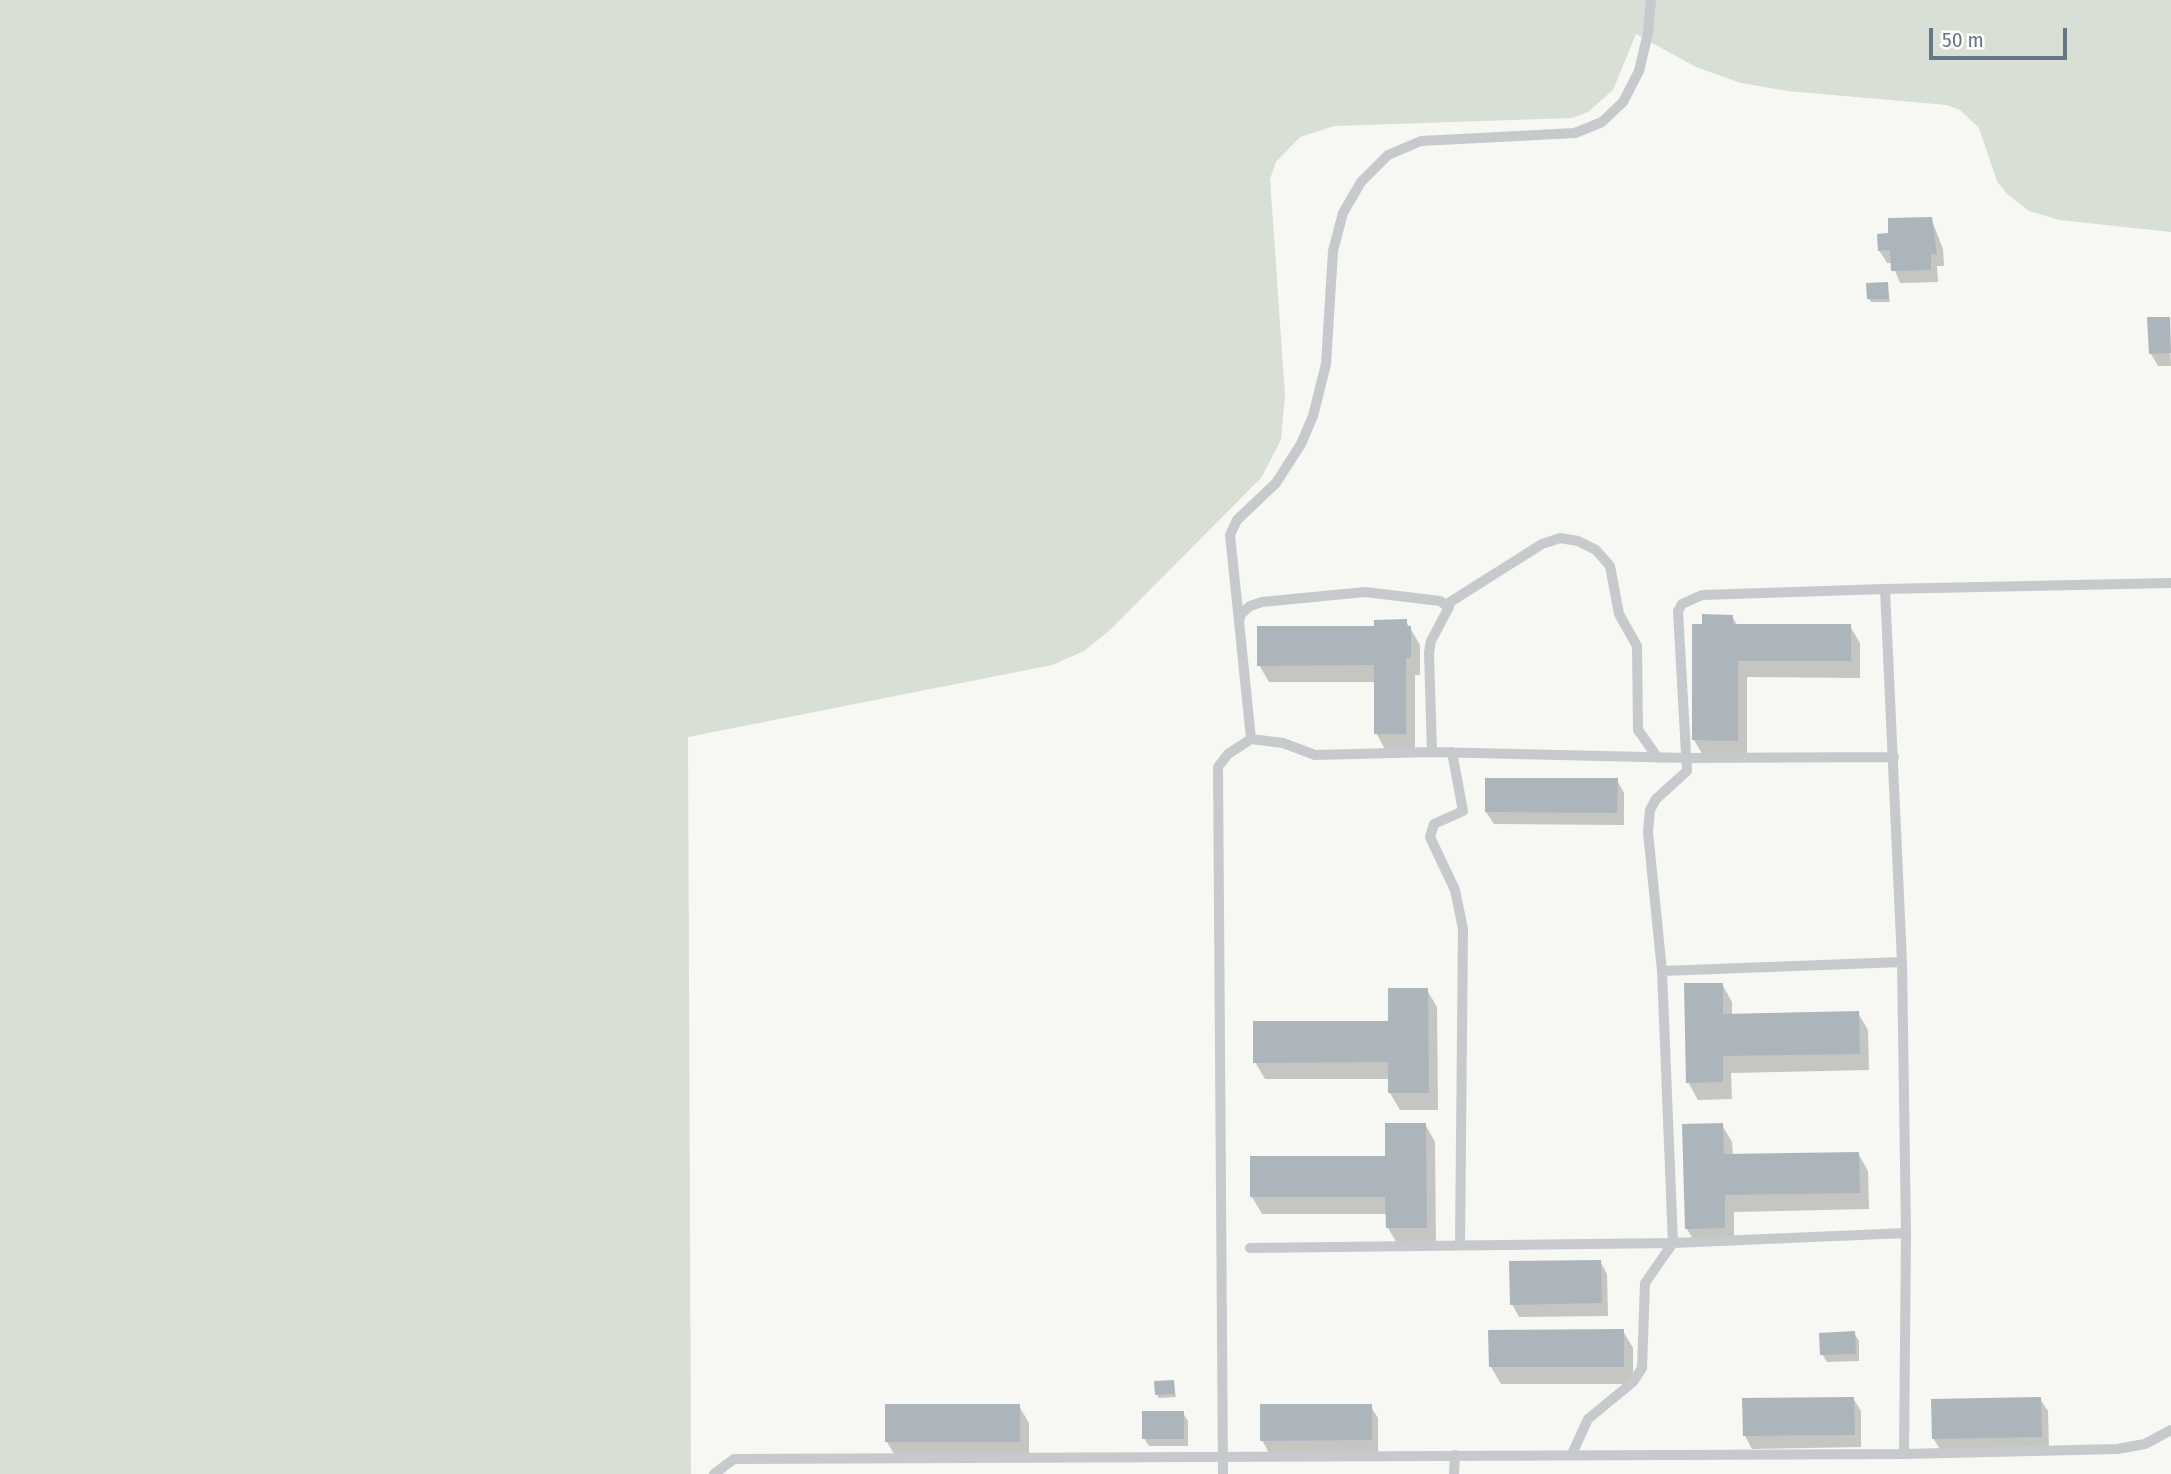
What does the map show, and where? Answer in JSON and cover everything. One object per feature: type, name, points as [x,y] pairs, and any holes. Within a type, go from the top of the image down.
[{"type":"lane","points":[[1251,739],[1230,535],[1237,520],[1276,483],[1301,444],[1313,416],[1326,364],[1331,270],[1336,233],[1361,182],[1388,155],[1421,141],[1575,133],[1602,122],[1623,102],[1639,71],[1648,33],[1651,0]]},
{"type":"lane","points":[[1432,752],[1429,652],[1447,604],[1542,544],[1560,538],[1577,541],[1596,550],[1609,566],[1619,614],[1637,646],[1638,730],[1658,758]]},
{"type":"lane","points":[[1572,1454],[1588,1419],[1633,1382],[1642,1368],[1645,1283],[1673,1242],[1662,971],[1648,832],[1650,810],[1656,799],[1687,771],[1678,620],[1682,604],[1702,595],[2171,583]]},
{"type":"lane","points":[[1885,589],[1902,962],[1906,1233],[1904,1454]]},
{"type":"lane","points":[[1239,621],[1250,606],[1262,602],[1365,592],[1447,604]]},
{"type":"lane","points":[[1223,1474],[1218,767],[1228,754],[1251,739],[1283,743],[1315,755],[1452,752],[1658,758],[1894,757]]},
{"type":"lane","points":[[1452,752],[1463,811],[1434,824],[1430,837],[1455,890],[1464,929],[1460,1245]]},
{"type":"lane","points":[[1662,971],[1902,962]]},
{"type":"lane","points":[[1250,1248],[1673,1242],[1906,1233]]},
{"type":"lane","points":[[714,1474],[723,1464],[734,1459],[1223,1459],[1572,1454],[1904,1454],[2117,1449],[2145,1444],[2171,1430]]},
{"type":"lane","points":[[1454,1474],[1455,1455]]},
{"type":"shaded area","points":[[0,0],[2171,0],[2171,232],[2060,220],[2029,211],[2007,194],[1997,181],[1979,128],[1960,110],[1947,105],[1788,91],[1741,83],[1696,67],[1636,34],[1613,90],[1588,112],[1572,118],[1334,126],[1300,137],[1276,162],[1270,179],[1285,395],[1281,440],[1261,478],[1110,630],[1084,651],[1052,665],[688,737],[691,1474],[0,1474]]},
{"type":"building","points":[[1932,217],[1937,254],[1931,254],[1931,270],[1891,271],[1890,250],[1878,251],[1877,234],[1888,233],[1888,218]]},
{"type":"building","points":[[1888,282],[1889,299],[1867,299],[1866,283]]},
{"type":"building","points":[[2147,317],[2170,317],[2171,353],[2149,354]]},
{"type":"building","points":[[1702,614],[1733,615],[1733,624],[1851,624],[1851,661],[1738,661],[1738,741],[1692,740],[1692,624],[1702,624]]},
{"type":"building","points":[[1407,619],[1407,626],[1411,626],[1411,658],[1406,658],[1406,734],[1374,734],[1374,665],[1257,666],[1257,626],[1374,626],[1374,620]]},
{"type":"building","points":[[1485,778],[1618,778],[1617,813],[1485,812]]},
{"type":"building","points":[[1684,983],[1723,983],[1723,1014],[1859,1011],[1860,1054],[1723,1056],[1723,1082],[1686,1083]]},
{"type":"building","points":[[1388,988],[1428,988],[1429,1093],[1388,1093],[1388,1062],[1253,1063],[1253,1021],[1388,1021]]},
{"type":"building","points":[[1385,1123],[1426,1123],[1427,1228],[1386,1228],[1385,1197],[1250,1197],[1250,1156],[1385,1156]]},
{"type":"building","points":[[1723,1123],[1724,1154],[1859,1152],[1860,1193],[1725,1195],[1725,1228],[1685,1229],[1682,1124]]},
{"type":"building","points":[[1601,1260],[1602,1303],[1510,1305],[1509,1261]]},
{"type":"building","points":[[1624,1329],[1624,1367],[1489,1367],[1488,1330]]},
{"type":"building","points":[[1855,1331],[1856,1354],[1820,1355],[1819,1333]]},
{"type":"building","points":[[1174,1380],[1175,1394],[1155,1395],[1154,1381]]},
{"type":"building","points":[[1854,1397],[1855,1435],[1743,1436],[1742,1398]]},
{"type":"building","points":[[2041,1397],[2042,1437],[1932,1439],[1931,1399]]},
{"type":"building","points":[[885,1404],[1020,1404],[1020,1442],[885,1442]]},
{"type":"building","points":[[1260,1404],[1372,1404],[1372,1440],[1260,1441]]},
{"type":"building","points":[[1142,1411],[1184,1411],[1184,1439],[1142,1439]]}]
